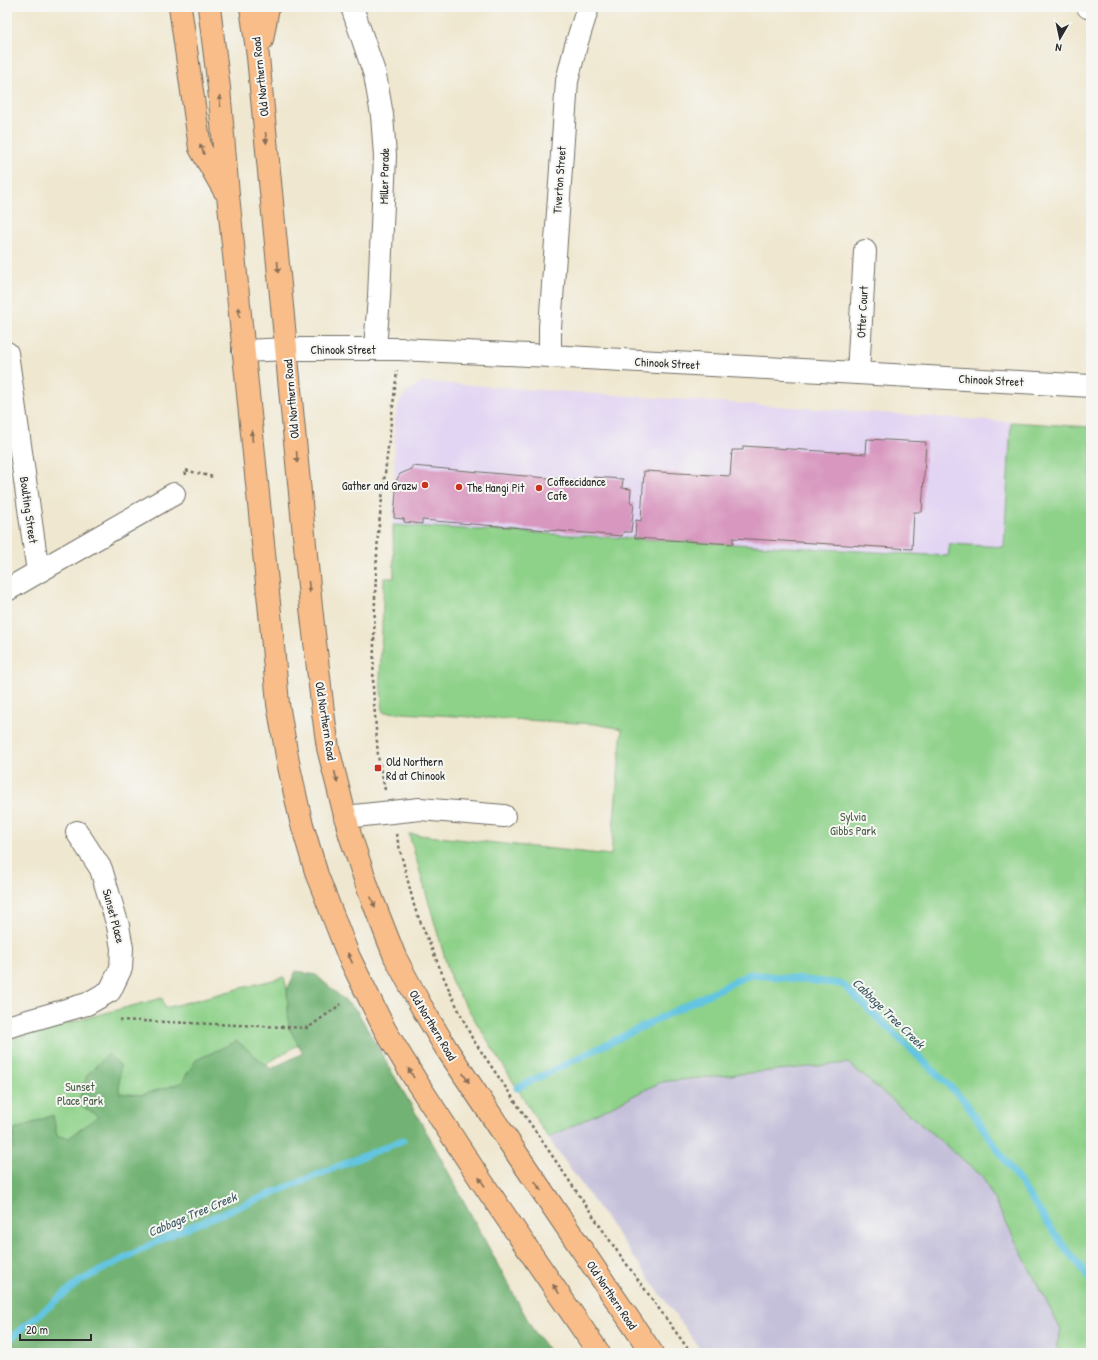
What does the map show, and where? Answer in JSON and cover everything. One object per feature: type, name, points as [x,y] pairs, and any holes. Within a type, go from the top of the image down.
[{"type":"highway","points":[[180,7],[200,148],[228,195]]},
{"type":"highway","points":[[210,7],[278,704],[288,762],[301,821],[317,875],[349,957],[385,1030],[418,1084],[480,1179],[599,1353]]},
{"type":"highway","name":"Old Northern Road","points":[[251,7],[258,57],[311,607],[323,712],[328,748],[350,835],[369,891],[395,957],[420,1006],[514,1151],[652,1353]]},
{"type":"highway","points":[[258,57],[268,7]]},
{"type":"street","name":"Miller Parade","points":[[352,7],[375,75],[382,115],[385,156],[375,348]]},
{"type":"street","name":"Tiverton Street","points":[[550,356],[550,328],[567,81],[588,7]]},
{"type":"street","name":"Otter Court","points":[[858,373],[865,251]]},
{"type":"street","name":"Chinook Street","points":[[243,351],[375,348],[550,356],[1091,386]]},
{"type":"street","name":"Boulting Street","points":[[7,353],[38,572]]},
{"type":"street","points":[[7,590],[174,494]]},
{"type":"street","points":[[345,817],[420,809],[504,816]]},
{"type":"street","name":"Sunset Place","points":[[7,1027],[87,1004],[110,991],[121,968],[122,948],[118,926],[101,869],[77,832]]},
{"type":"path","points":[[386,791],[378,756],[373,688],[375,597],[378,533],[389,448],[399,349]]},
{"type":"path","points":[[394,827],[415,910],[450,992],[472,1038],[615,1248],[691,1353]]},
{"type":"path","points":[[119,1020],[308,1028],[341,1004]]},
{"type":"shaded area","points":[[424,382],[1011,422],[1004,547],[950,544],[949,556],[393,525],[395,418],[399,402],[408,391]]},
{"type":"shaded area","points":[[848,1063],[982,1176],[1061,1330],[1056,1347],[1065,1353],[703,1353],[548,1138],[661,1082]]},
{"type":"green space","name":"Sylvia Gibbs Park","points":[[1011,422],[1091,427],[1091,1353],[1065,1353],[1056,1347],[1061,1330],[982,1176],[848,1063],[661,1082],[548,1138],[452,983],[409,834],[611,855],[622,729],[595,724],[383,712],[380,678],[384,578],[394,578],[393,525],[948,556],[950,544],[1004,547]]},
{"type":"green space","points":[[296,971],[316,975],[357,1011],[430,1138],[533,1330],[551,1353],[7,1353],[7,1155],[13,1149],[14,1130],[53,1115],[57,1136],[69,1138],[98,1116],[78,1104],[87,1075],[108,1054],[120,1065],[119,1093],[141,1095],[181,1083],[196,1060],[237,1041],[271,1069],[303,1053],[289,1028],[287,990]]},
{"type":"green space","name":"Sunset Place Park","points":[[284,977],[301,1043],[7,1220],[7,1039],[162,998],[165,1008]]},
{"type":"building","points":[[867,439],[926,442],[922,512],[914,512],[912,549],[733,538],[733,544],[635,538],[636,520],[641,521],[644,471],[730,476],[732,450],[743,450],[743,446],[866,454]]},
{"type":"building","points":[[412,466],[593,482],[593,477],[623,479],[622,488],[631,489],[630,503],[634,503],[631,532],[623,532],[622,536],[422,520],[422,524],[404,522],[404,519],[394,518],[397,479],[400,474],[412,469]]},
{"type":"waterway","name":"Cabbage Tree Creek","points":[[517,1088],[750,974],[842,984],[964,1100],[1062,1244],[1091,1280]]},
{"type":"waterway","name":"Cabbage Tree Creek","points":[[7,1341],[80,1281],[172,1234],[403,1140]]},
{"type":"place","name":"Gather and Grazw","points":[[425,485]]},
{"type":"place","name":"The Hangi Pit","points":[[459,487]]},
{"type":"place","name":"Coffeecidance Cafe","points":[[539,488]]},
{"type":"place","name":"Old Northern Rd at Chinook","points":[[378,768]]}]
